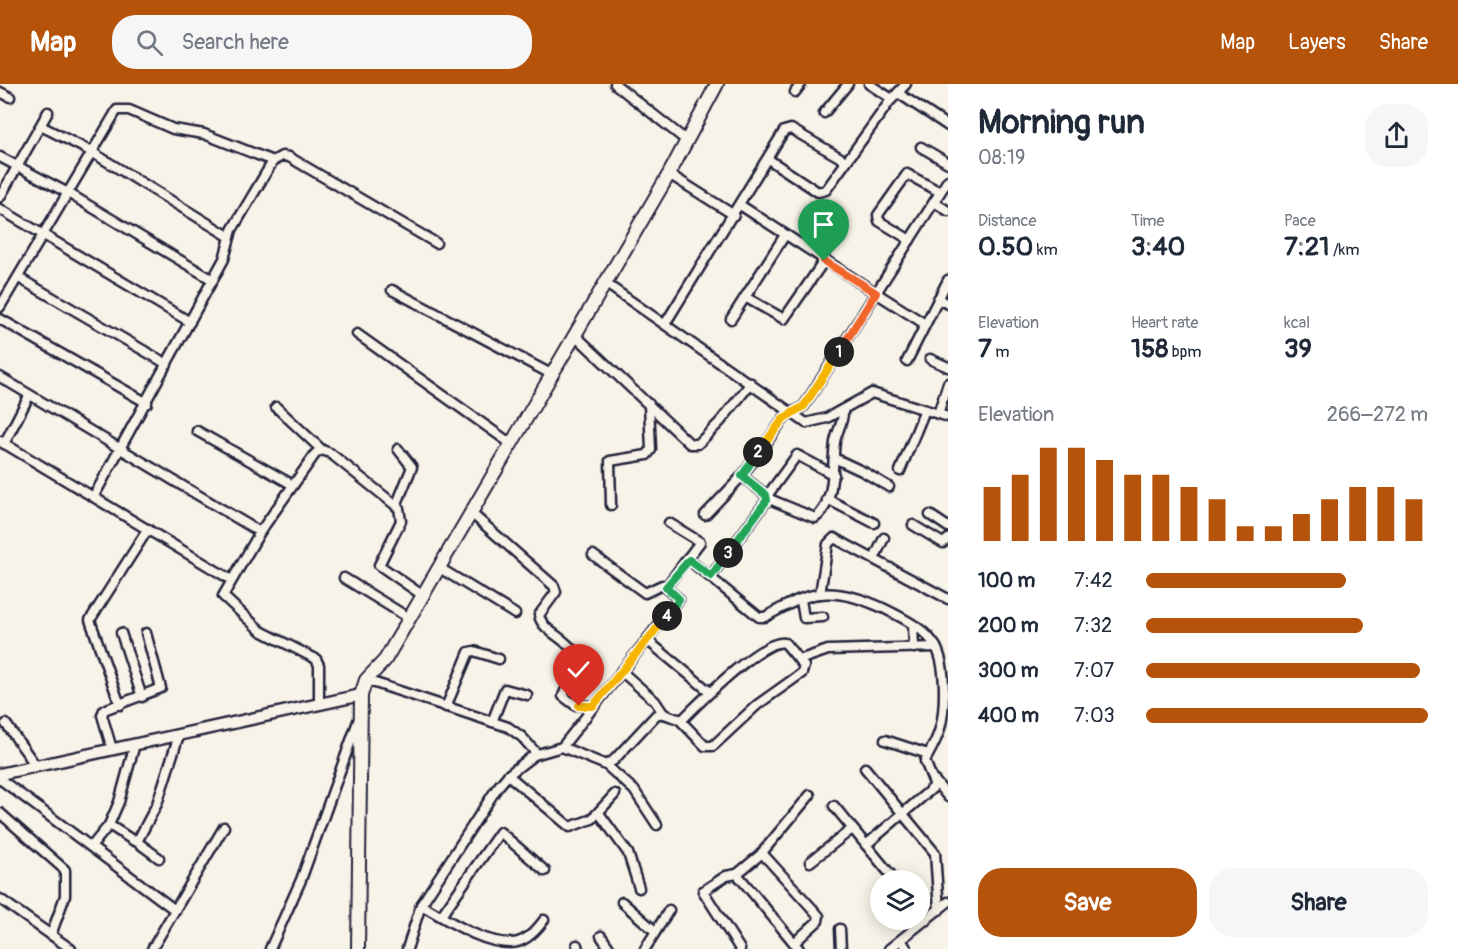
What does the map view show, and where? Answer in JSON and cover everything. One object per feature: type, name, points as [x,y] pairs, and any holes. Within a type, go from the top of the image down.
[{"type":"highway","points":[[357,949],[361,695],[366,680],[381,666],[669,174],[717,84]]},
{"type":"main road","points":[[1,772],[361,695]]},
{"type":"street","points":[[615,84],[687,141]]},
{"type":"street","points":[[795,92],[801,84]]},
{"type":"street","points":[[824,113],[848,84]]},
{"type":"street","points":[[869,84],[948,126]]},
{"type":"street","points":[[768,159],[822,192],[906,84]]},
{"type":"street","points":[[0,92],[10,97]]},
{"type":"street","points":[[0,307],[114,112],[120,109],[173,129],[204,134],[273,161]]},
{"type":"street","points":[[0,197],[48,112]]},
{"type":"street","points":[[41,126],[90,151],[230,237]]},
{"type":"street","points":[[665,324],[784,131],[792,129],[846,161]]},
{"type":"street","points":[[921,147],[948,163]]},
{"type":"street","points":[[94,496],[213,280],[224,259],[230,237],[273,161],[282,156],[289,158],[436,243]]},
{"type":"street","points":[[0,157],[68,193],[213,280]]},
{"type":"street","points":[[669,174],[734,215]]},
{"type":"street","points":[[910,240],[879,221],[878,215],[907,174],[940,192]]},
{"type":"street","points":[[705,515],[742,476],[784,418],[804,406],[948,180]]},
{"type":"street","points":[[934,202],[948,210]]},
{"type":"street","points":[[740,205],[824,261],[926,324]]},
{"type":"street","points":[[0,209],[190,322]]},
{"type":"street","points":[[731,319],[785,235]]},
{"type":"street","points":[[745,297],[784,319],[824,261]]},
{"type":"street","points":[[19,278],[167,364]]},
{"type":"street","points":[[907,362],[948,280]]},
{"type":"street","points":[[605,283],[751,383],[803,422],[810,423],[843,410],[872,393],[948,417]]},
{"type":"street","points":[[392,290],[551,374]]},
{"type":"street","points":[[938,299],[948,304]]},
{"type":"street","points":[[0,319],[147,403]]},
{"type":"street","points":[[357,334],[510,443]]},
{"type":"street","points":[[574,334],[694,445],[720,422],[751,383]]},
{"type":"street","points":[[930,359],[948,367]]},
{"type":"street","points":[[0,377],[260,532]]},
{"type":"street","points":[[938,414],[948,383]]},
{"type":"street","points":[[29,396],[2,443],[230,579]]},
{"type":"street","points":[[611,505],[610,460],[647,455],[651,450],[649,404]]},
{"type":"street","points":[[276,407],[322,450],[330,453],[399,508],[401,520],[379,565],[422,595]]},
{"type":"street","points":[[742,476],[767,497],[815,518],[820,515],[834,475],[836,439],[844,419],[843,410]]},
{"type":"street","points":[[900,471],[925,410]]},
{"type":"street","points":[[197,431],[293,485]]},
{"type":"street","points":[[396,506],[412,467],[398,449]]},
{"type":"street","points":[[319,703],[318,661],[261,631],[224,599],[223,592],[260,532],[316,453],[322,450]]},
{"type":"street","points":[[711,576],[796,455],[834,475]]},
{"type":"street","points":[[834,458],[861,470],[888,488]]},
{"type":"street","points":[[827,499],[874,524]]},
{"type":"street","points":[[470,512],[554,586],[556,592],[539,615],[541,621],[572,649],[576,668],[563,696],[575,705],[593,706]]},
{"type":"street","points":[[930,516],[948,527]]},
{"type":"street","points":[[666,587],[689,560],[700,542],[669,523]]},
{"type":"street","points":[[913,525],[943,543],[948,539]]},
{"type":"street","points":[[120,705],[90,620],[148,529]]},
{"type":"street","points":[[820,594],[832,538],[948,599]]},
{"type":"street","points":[[874,559],[884,538]]},
{"type":"street","points":[[407,949],[421,905],[508,775],[537,754],[562,747],[679,599],[666,587],[660,585],[645,593],[593,555]]},
{"type":"street","points":[[689,560],[759,617],[765,617],[820,594],[862,600],[913,625],[936,647],[941,661],[944,688],[938,735],[928,754],[925,768],[948,797]]},
{"type":"street","points":[[438,567],[515,614]]},
{"type":"street","points":[[344,578],[409,618]]},
{"type":"street","points":[[801,600],[804,618],[824,617]]},
{"type":"street","points":[[913,625],[914,648]]},
{"type":"street","points":[[121,633],[142,697]]},
{"type":"street","points":[[112,749],[102,713],[161,688],[146,633]]},
{"type":"street","points":[[647,640],[710,692]]},
{"type":"street","points":[[621,671],[655,701],[663,713],[680,720],[705,746],[713,746],[757,705],[802,673],[804,666],[785,643],[776,642],[733,671],[680,720]]},
{"type":"street","points":[[799,660],[828,650],[936,647]]},
{"type":"street","points":[[446,707],[469,652],[474,651],[499,659]]},
{"type":"street","points":[[366,680],[515,731],[537,754]]},
{"type":"street","points":[[492,722],[505,689],[527,695]]},
{"type":"street","points":[[270,949],[301,880],[361,712]]},
{"type":"street","points":[[606,765],[656,715],[663,713]]},
{"type":"street","points":[[6,724],[36,766]]},
{"type":"street","points":[[938,735],[948,731]]},
{"type":"street","points":[[136,841],[157,804],[178,735]]},
{"type":"street","points":[[885,740],[928,754]]},
{"type":"street","points":[[91,847],[110,825],[119,802],[135,744]]},
{"type":"street","points":[[562,747],[606,765],[634,790],[657,825]]},
{"type":"street","points":[[865,768],[935,853],[939,910]]},
{"type":"street","points":[[1,772],[91,847],[175,910]]},
{"type":"street","points":[[508,775],[566,825],[574,826],[599,813],[615,794]]},
{"type":"street","points":[[866,845],[935,786],[935,781]]},
{"type":"street","points":[[740,949],[702,892],[724,877],[737,874],[762,853],[810,795]]},
{"type":"street","points":[[834,806],[887,870]]},
{"type":"street","points":[[0,813],[65,870],[64,896],[51,935]]},
{"type":"street","points":[[599,813],[628,853],[639,888]]},
{"type":"street","points":[[110,825],[159,858]]},
{"type":"street","points":[[152,949],[224,827]]},
{"type":"street","points":[[810,862],[852,829]]},
{"type":"street","points":[[441,916],[500,832],[545,871]]},
{"type":"street","points":[[737,874],[796,946],[818,921],[819,916],[762,853]]},
{"type":"street","points":[[622,902],[655,931]]},
{"type":"street","points":[[930,918],[948,902]]},
{"type":"street","points":[[2,903],[71,949]]},
{"type":"street","points":[[421,905],[476,934],[510,944],[531,935],[544,920]]},
{"type":"street","points":[[645,949],[669,910]]},
{"type":"street","points":[[840,928],[841,949]]},
{"type":"street","points":[[889,949],[914,930]]},
{"type":"street","points":[[602,936],[610,949]]},
{"type":"street","points":[[901,940],[907,949]]},
{"type":"route","points":[[579,706],[593,706],[677,603],[678,597],[666,587],[689,560],[711,576],[767,500],[766,495],[743,478],[743,474],[784,418],[802,409],[876,293],[824,261]]}]
